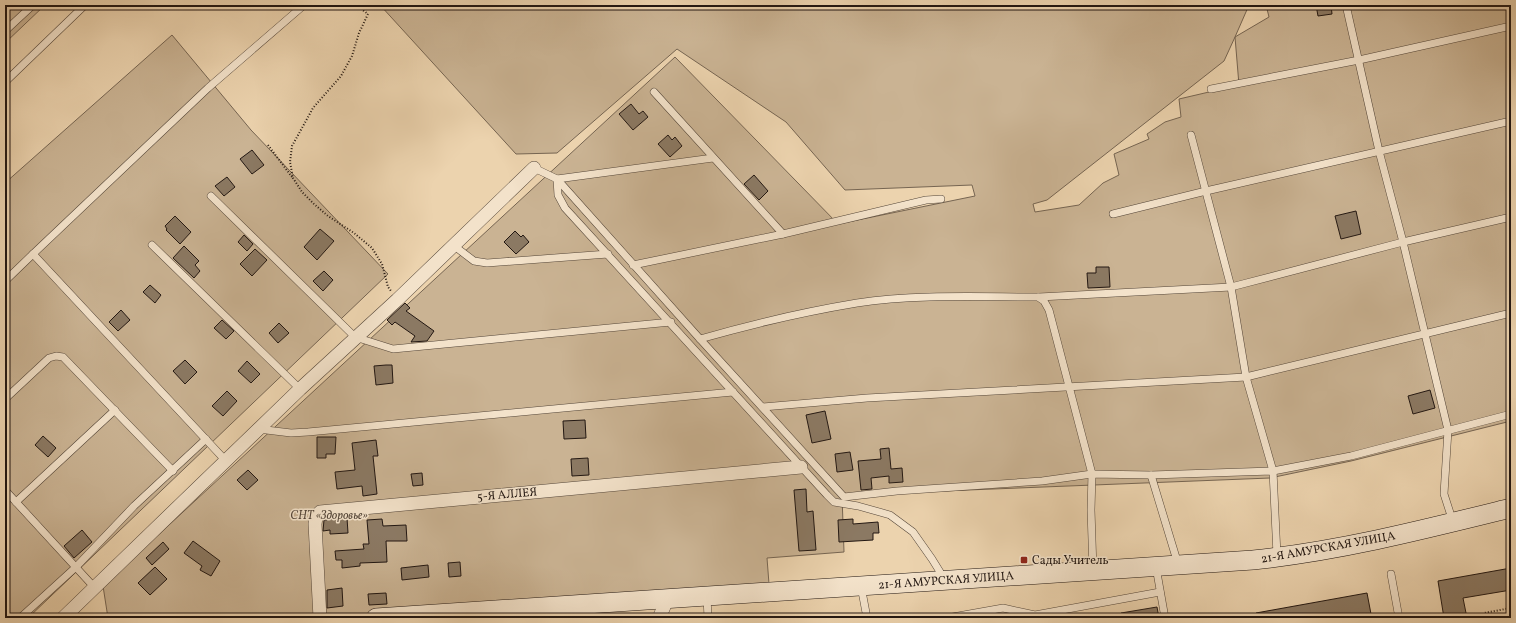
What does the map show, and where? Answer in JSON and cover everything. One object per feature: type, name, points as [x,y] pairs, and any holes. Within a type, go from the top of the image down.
[{"type":"main road","name":"21-Я АМУРСКАЯ УЛИЦА","points":[[376,618],[538,613],[707,597],[945,580],[1156,568],[1277,558],[1330,549],[1511,508]]},
{"type":"street","points":[[62,618],[258,429],[355,337],[397,300],[534,168]]},
{"type":"street","name":"5-Я АЛЛЕЯ","points":[[320,618],[314,524],[316,517],[320,512],[801,467]]},
{"type":"street","points":[[659,618],[667,600]]},
{"type":"lane","points":[[5,31],[33,5]]},
{"type":"lane","points":[[5,82],[85,5]]},
{"type":"lane","points":[[5,281],[208,88],[304,5]]},
{"type":"lane","points":[[1346,5],[1448,430],[1444,494],[1453,522]]},
{"type":"lane","points":[[1211,89],[1359,60],[1511,26]]},
{"type":"lane","points":[[654,92],[782,234]]},
{"type":"lane","points":[[1113,214],[1511,120]]},
{"type":"lane","points":[[1192,135],[1231,287],[1246,377],[1273,471],[1277,558]]},
{"type":"lane","points":[[557,179],[712,158]]},
{"type":"lane","points":[[534,168],[557,179],[844,497],[897,491],[1042,481],[1092,474],[1152,475],[1273,471],[1351,456],[1511,414]]},
{"type":"lane","points":[[557,179],[558,194],[561,201],[834,502],[858,506],[890,515],[913,532],[932,558],[945,580]]},
{"type":"lane","points":[[211,196],[355,337],[393,349],[670,322]]},
{"type":"lane","points":[[633,265],[782,234],[926,200],[941,199]]},
{"type":"lane","points":[[700,339],[760,322],[858,303],[930,297],[1038,297],[1231,287],[1403,242],[1511,217]]},
{"type":"lane","points":[[152,245],[300,389]]},
{"type":"lane","points":[[453,245],[474,260],[487,263],[608,254]]},
{"type":"lane","points":[[33,254],[226,461]]},
{"type":"lane","points":[[1038,297],[1044,301],[1049,310],[1092,474],[1090,510],[1093,572]]},
{"type":"lane","points":[[763,407],[867,398],[1246,377],[1511,313]]},
{"type":"lane","points":[[5,399],[49,358],[56,356],[63,357],[173,471]]},
{"type":"lane","points":[[258,429],[291,433],[733,392]]},
{"type":"lane","points":[[16,502],[115,410]]},
{"type":"lane","points":[[20,618],[76,567],[134,506],[206,439]]},
{"type":"lane","points":[[1152,475],[1179,566]]},
{"type":"lane","points":[[5,490],[94,587]]},
{"type":"lane","points":[[1156,568],[1165,618]]},
{"type":"lane","points":[[1391,574],[1399,618]]},
{"type":"lane","points":[[861,586],[867,618]]},
{"type":"lane","points":[[947,618],[1003,608],[1036,616],[1160,592]]},
{"type":"lane","points":[[707,597],[708,618]]},
{"type":"path","points":[[293,178],[290,162],[292,146],[313,108],[341,76],[352,56],[359,33],[368,14],[356,5]]},
{"type":"path","points":[[268,144],[302,192],[328,216],[354,233],[372,248],[382,264],[388,287],[397,300]]},
{"type":"path","points":[[1485,618],[1484,613],[1511,608]]},
{"type":"green space","points":[[5,5],[45,5],[5,43]]},
{"type":"green space","name":"СНТ «Здоровье»","points":[[380,5],[1249,5],[1235,37],[1269,17],[1266,5],[1511,5],[1511,421],[1351,461],[1270,478],[842,495],[844,552],[767,558],[769,584],[315,618],[108,618],[103,586],[675,57],[838,224],[975,196],[972,185],[845,190],[786,122],[677,49],[557,153],[516,154]],"holes":[[[1235,37],[1239,85],[1179,99],[1181,117],[1165,122],[1147,134],[1149,139],[1114,154],[1119,175],[1103,183],[1079,205],[1035,212],[1033,204],[1047,200],[1224,61]]]},
{"type":"green space","points":[[172,35],[251,130],[388,274],[28,618],[5,618],[5,183]]},
{"type":"building","points":[[1316,5],[1331,5],[1332,14],[1318,16]]},
{"type":"building","points":[[631,104],[639,114],[643,111],[648,117],[633,130],[619,114]]},
{"type":"building","points":[[668,135],[672,140],[675,137],[682,146],[670,157],[658,144]]},
{"type":"building","points":[[252,150],[264,165],[252,174],[240,159]]},
{"type":"building","points":[[754,175],[768,191],[759,200],[744,184]]},
{"type":"building","points":[[227,177],[235,187],[224,196],[215,186]]},
{"type":"building","points":[[1356,211],[1361,234],[1341,239],[1335,216]]},
{"type":"building","points":[[175,216],[191,232],[180,244],[166,230],[167,229],[165,226]]},
{"type":"building","points":[[320,229],[334,241],[317,260],[304,247]]},
{"type":"building","points":[[515,231],[521,237],[523,235],[529,242],[516,254],[504,242]]},
{"type":"building","points":[[244,235],[253,244],[247,251],[238,242]]},
{"type":"building","points":[[184,246],[199,261],[195,265],[200,271],[194,278],[173,258]]},
{"type":"building","points":[[255,249],[267,260],[252,276],[240,264]]},
{"type":"building","points":[[1096,267],[1109,267],[1110,287],[1088,288],[1087,273],[1096,273]]},
{"type":"building","points":[[324,271],[333,280],[323,291],[313,281]]},
{"type":"building","points":[[150,285],[161,295],[155,303],[143,292]]},
{"type":"building","points":[[405,303],[410,308],[406,311],[434,331],[427,341],[411,342],[415,336],[395,322],[392,325],[387,320]]},
{"type":"building","points":[[121,310],[130,320],[118,331],[109,322]]},
{"type":"building","points":[[222,320],[234,331],[226,339],[214,328]]},
{"type":"building","points":[[279,323],[289,333],[278,343],[269,333]]},
{"type":"building","points":[[185,360],[197,372],[185,384],[173,371]]},
{"type":"building","points":[[247,361],[260,374],[251,383],[238,371]]},
{"type":"building","points":[[392,365],[393,383],[376,385],[374,366]]},
{"type":"building","points":[[1430,390],[1435,408],[1413,414],[1408,396]]},
{"type":"building","points":[[227,391],[237,401],[223,416],[212,406]]},
{"type":"building","points":[[825,411],[831,439],[812,443],[806,415]]},
{"type":"building","points":[[585,420],[586,438],[564,439],[563,421]]},
{"type":"building","points":[[43,436],[56,448],[48,457],[35,445]]},
{"type":"building","points":[[317,437],[336,437],[335,454],[326,454],[326,458],[317,458]]},
{"type":"building","points":[[376,440],[378,456],[373,456],[377,494],[363,496],[362,486],[337,489],[335,472],[355,470],[352,443]]},
{"type":"building","points":[[889,448],[891,469],[902,468],[903,482],[889,483],[889,476],[871,478],[872,489],[861,490],[858,461],[881,459],[880,449]]},
{"type":"building","points":[[850,452],[853,470],[837,472],[835,454]]},
{"type":"building","points":[[588,458],[589,475],[572,476],[571,459]]},
{"type":"building","points":[[248,470],[258,480],[247,490],[237,480]]},
{"type":"building","points":[[422,473],[423,485],[413,486],[411,474]]},
{"type":"building","points":[[806,489],[807,512],[813,511],[816,550],[799,551],[794,490]]},
{"type":"building","points":[[347,518],[348,533],[330,534],[330,530],[323,531],[324,520]]},
{"type":"building","points":[[382,519],[383,526],[406,525],[407,541],[386,541],[387,562],[360,563],[360,566],[342,568],[342,560],[336,560],[335,551],[364,549],[363,544],[369,544],[367,520]]},
{"type":"building","points":[[853,519],[853,524],[878,522],[879,533],[873,533],[873,540],[839,542],[838,520]]},
{"type":"building","points":[[82,530],[92,542],[74,558],[64,546]]},
{"type":"building","points":[[193,541],[220,561],[211,576],[200,570],[202,566],[184,553]]},
{"type":"building","points":[[163,542],[169,549],[152,565],[146,558]]},
{"type":"building","points":[[460,562],[461,576],[449,577],[448,563]]},
{"type":"building","points":[[428,565],[429,577],[402,580],[401,568]]},
{"type":"building","points":[[155,567],[167,579],[150,595],[138,583]]},
{"type":"building","points":[[1511,568],[1511,590],[1463,598],[1467,618],[1444,618],[1438,581]]},
{"type":"building","points":[[342,588],[343,606],[327,608],[327,590]]},
{"type":"building","points":[[386,593],[387,604],[369,605],[368,594]]},
{"type":"building","points":[[1367,593],[1371,614],[1348,618],[1256,618],[1256,613]]},
{"type":"building","points":[[1157,607],[1159,618],[1121,618],[1121,613]]},
{"type":"place","name":"Сады Учитель","points":[[1024,560]]}]
